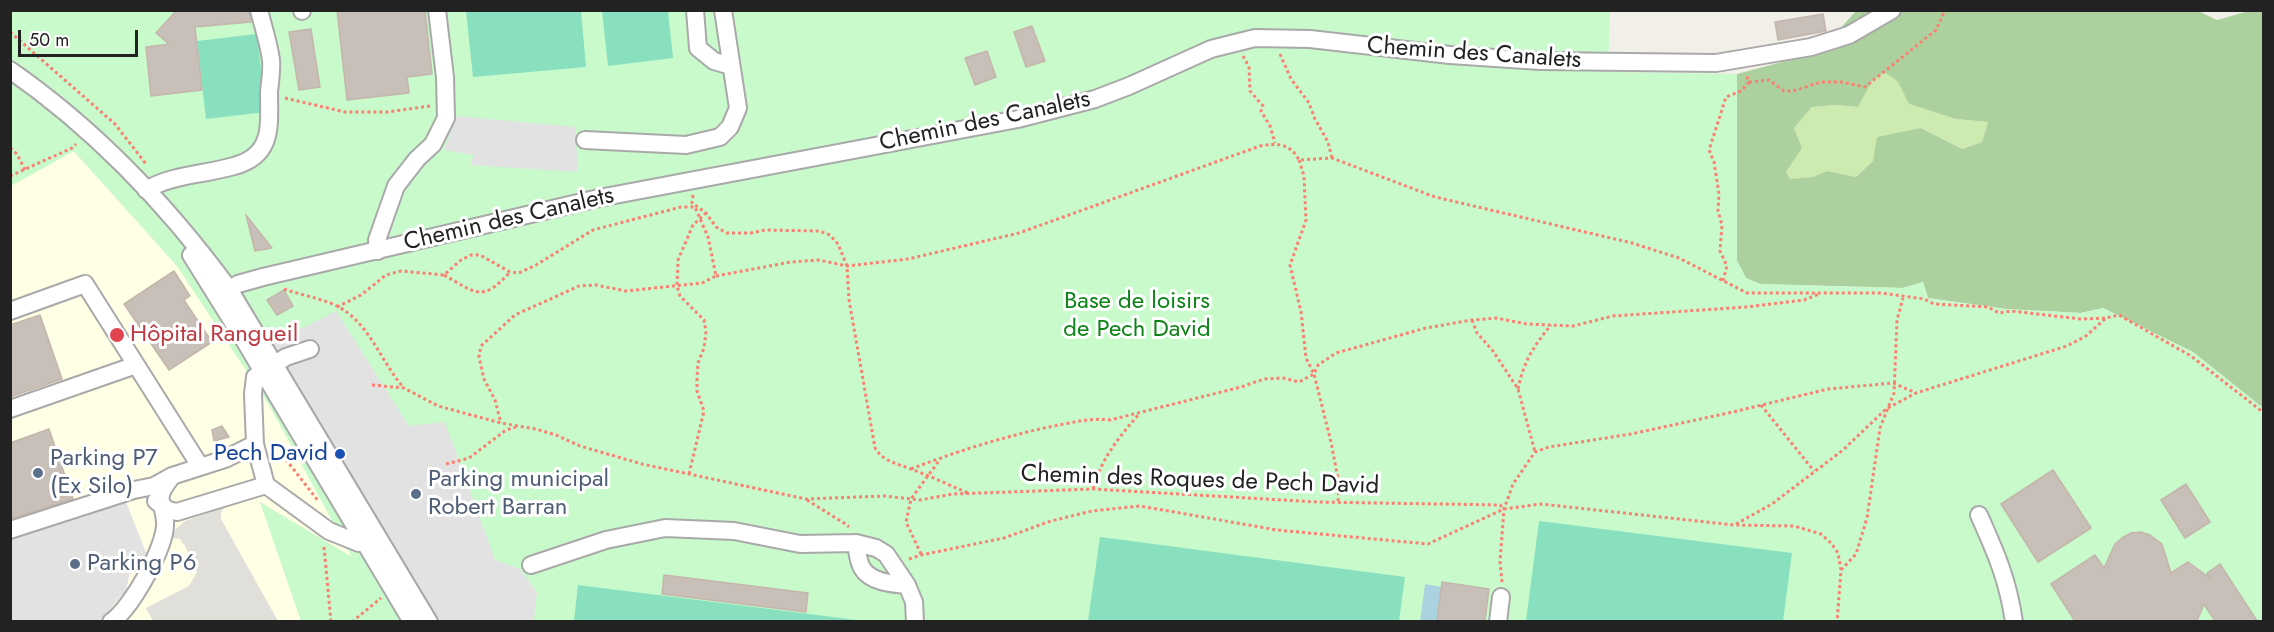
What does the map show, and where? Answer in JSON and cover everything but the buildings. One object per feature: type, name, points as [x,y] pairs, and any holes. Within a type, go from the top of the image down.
[{"type":"street","points":[[152,186],[236,166],[252,159],[261,150],[268,136],[271,116],[269,94],[271,60],[259,10]]},
{"type":"street","points":[[378,251],[377,240],[396,186],[417,159],[433,144],[446,118],[445,77],[437,10]]},
{"type":"street","points":[[695,10],[698,48],[714,61],[731,66]]},
{"type":"street","points":[[585,140],[686,145],[720,137],[730,127],[738,108],[723,10]]},
{"type":"street","name":"Chemin des Canalets","points":[[223,292],[263,277],[598,198],[1057,110],[1121,89],[1211,48],[1237,41],[1276,37],[1450,55],[1540,61],[1707,63],[1811,47],[1849,35],[1892,10]]},
{"type":"street","points":[[10,70],[33,86],[152,186],[166,213],[223,292],[269,368],[370,538],[411,621]]},
{"type":"street","points":[[10,311],[85,284],[200,466]]},
{"type":"street","points":[[310,349],[286,357],[255,377],[253,394],[255,444],[266,485],[329,531],[359,543],[370,538]]},
{"type":"street","points":[[10,410],[136,365]]},
{"type":"street","points":[[10,530],[134,490],[154,486],[172,476],[225,459],[255,444]]},
{"type":"street","points":[[111,621],[134,596],[161,545],[165,522],[160,503],[161,490],[172,476]]},
{"type":"street","points":[[134,490],[160,503],[168,510],[177,512],[266,485]]},
{"type":"street","points":[[1979,515],[2003,569],[2010,593],[2014,621]]},
{"type":"street","points":[[531,565],[606,540],[665,528],[734,531],[800,544],[856,543],[876,548],[886,554],[907,585],[914,602],[915,621]]},
{"type":"street","points":[[370,538],[429,621]]},
{"type":"street","points":[[856,543],[862,568],[872,578],[907,585]]},
{"type":"street","points":[[1498,621],[1501,597]]},
{"type":"path","points":[[1723,281],[1727,266],[1720,251],[1722,225],[1718,211],[1717,176],[1709,150],[1726,97],[1741,91],[1749,82],[1769,80],[1784,91],[1793,91],[1821,82],[1841,82],[1865,87],[1936,30],[1945,10]]},
{"type":"path","points":[[10,32],[115,124],[152,186]]},
{"type":"path","points":[[1276,37],[1281,59],[1295,87],[1310,103],[1315,119],[1328,142],[1332,158]]},
{"type":"path","points":[[1237,41],[1241,55],[1250,67],[1250,91],[1261,100],[1263,106],[1261,111],[1270,126],[1275,144]]},
{"type":"path","points":[[1746,58],[1745,72],[1749,82]]},
{"type":"path","points":[[269,94],[345,112],[387,112],[446,105]]},
{"type":"path","points":[[10,176],[72,148],[88,132]]},
{"type":"path","points":[[501,423],[495,400],[484,379],[479,357],[481,346],[515,315],[579,286],[596,285],[626,291],[702,283],[716,276],[791,262],[819,260],[847,266],[908,260],[1019,234],[1260,146],[1275,144],[1288,147],[1299,160],[1304,176],[1306,220],[1290,265],[1301,312],[1306,358],[1314,374],[1337,473],[1338,502]]},
{"type":"path","points":[[10,148],[17,154],[25,170]]},
{"type":"path","points":[[1299,160],[1332,158],[1435,197],[1613,238],[1666,253],[1701,268],[1747,293],[1881,293],[1923,299],[1934,304],[1988,307],[1999,313],[2011,311],[2081,319],[2119,315],[2191,356],[2264,413]]},
{"type":"path","points":[[692,180],[692,203],[708,237],[716,276]]},
{"type":"path","points":[[444,275],[461,260],[471,255],[480,255],[510,272],[519,273],[593,230],[681,207],[695,207],[706,213],[716,227],[727,233],[751,233],[765,230],[819,231],[830,235],[838,244],[847,266],[849,300],[875,448],[890,462],[969,494]]},
{"type":"path","points":[[689,474],[704,411],[697,391],[697,377],[706,332],[704,320],[680,296],[676,286],[678,260],[693,225],[706,213]]},
{"type":"path","points":[[338,307],[361,295],[386,275],[401,270],[444,275],[478,293],[489,291],[510,272]]},
{"type":"path","points":[[277,284],[293,292],[317,298],[338,307],[361,325],[404,388]]},
{"type":"path","points":[[910,469],[1038,428],[1095,418],[1110,420],[1241,387],[1264,379],[1283,378],[1299,382],[1314,374],[1318,364],[1336,353],[1426,328],[1496,318],[1551,326],[1573,326],[1613,316],[1746,307],[1804,300],[1821,293]]},
{"type":"path","points":[[1841,570],[1856,554],[1867,518],[1880,428],[1894,393],[1897,320],[1903,297]]},
{"type":"path","points":[[1734,525],[1772,504],[1844,450],[1886,409],[1916,393],[2067,346],[2086,336],[2106,318]]},
{"type":"path","points":[[1472,320],[1478,333],[1518,389],[1524,404],[1527,429],[1535,453]]},
{"type":"path","points":[[1518,389],[1522,371],[1533,348],[1551,326]]},
{"type":"path","points":[[1501,597],[1503,575],[1500,561],[1504,509],[1513,484],[1535,453],[1549,447],[1631,434],[1828,389],[1893,383],[1916,393]]},
{"type":"path","name":"Chemin des Roques de Pech David","points":[[372,385],[404,388],[438,406],[556,435],[580,446],[642,464],[806,499],[885,496],[920,500],[953,494],[1093,489],[1338,502],[1500,505],[1504,509]]},
{"type":"path","points":[[1761,405],[1814,471]]},
{"type":"path","points":[[1093,489],[1103,460],[1140,412]]},
{"type":"path","points":[[446,464],[470,458],[506,430],[518,426]]},
{"type":"path","points":[[921,555],[906,522],[911,499],[943,457]]},
{"type":"path","points":[[806,499],[848,525],[856,543]]},
{"type":"path","points":[[895,566],[921,555],[1004,538],[1051,521],[1092,511],[1140,506],[1277,530],[1428,544],[1504,509],[1541,504],[1734,525],[1794,526],[1821,534],[1838,554],[1841,570],[1838,621]]},
{"type":"path","points":[[324,539],[331,621]]},
{"type":"path","points":[[352,621],[387,592]]},
{"type":"shaded area","points":[[457,116],[575,127],[578,172],[470,165],[474,155],[444,150]]},
{"type":"shaded area","name":"Hôpital Rangueil","points":[[73,151],[177,266],[269,405],[353,559],[260,502],[301,621],[11,621],[10,186]]},
{"type":"shaded area","name":"Parking municipal Robert Barran","points":[[336,311],[409,426],[445,422],[495,560],[520,569],[537,592],[534,621],[437,621],[271,344]]},
{"type":"shaded area","name":"Parking P6","points":[[126,502],[147,555],[130,572],[126,590],[102,619],[96,622],[11,621],[10,539]]},
{"type":"shaded area","points":[[225,507],[221,513],[221,519],[278,621],[153,621],[146,608],[189,586],[197,572],[180,539],[171,538],[174,531],[185,521]]},
{"type":"green space","points":[[2196,10],[2217,20],[2249,11],[2263,11],[2263,408],[2193,352],[2103,308],[2081,313],[2006,309],[1928,298],[1923,282],[1903,288],[1760,284],[1746,278],[1737,261],[1737,74],[1819,52],[1856,11]],"holes":[[[1885,72],[1898,82],[1909,104],[1956,119],[1988,122],[1982,142],[1962,149],[1921,128],[1877,137],[1873,161],[1856,177],[1827,171],[1813,177],[1790,179],[1786,172],[1802,148],[1794,128],[1812,107],[1836,105],[1858,107],[1872,81]]]},
{"type":"green space","name":"Base de loisirs de Pech David","points":[[11,11],[1610,11],[1608,72],[1737,74],[1737,261],[1746,278],[1760,284],[1903,288],[1923,282],[1928,298],[2006,309],[2081,313],[2103,308],[2193,352],[2263,408],[2263,621],[301,621],[260,502],[352,557],[269,405],[177,266],[74,151],[11,186]]},
{"type":"green space","points":[[466,11],[581,11],[586,67],[473,77]]},
{"type":"green space","points":[[602,11],[668,11],[673,58],[608,66]]},
{"type":"green space","points":[[257,34],[266,112],[206,119],[197,41]]},
{"type":"green space","points":[[1886,72],[1898,82],[1909,104],[1956,119],[1988,122],[1982,142],[1962,149],[1921,128],[1873,161],[1856,177],[1827,171],[1813,177],[1790,180],[1786,172],[1802,148],[1794,128],[1812,107],[1836,105],[1857,107],[1872,81]]},
{"type":"green space","points":[[1539,521],[1792,553],[1783,621],[1526,621]]},
{"type":"green space","points":[[1100,537],[1405,577],[1399,621],[1088,621]]},
{"type":"green space","points":[[578,585],[865,621],[574,621]]},
{"type":"water","points":[[1425,584],[1442,587],[1437,621],[1420,622]]},
{"type":"place","name":"Hôpital Rangueil","points":[[117,335]]},
{"type":"place","name":"Pech David","points":[[340,454]]},
{"type":"place","name":"Parking P7 (Ex Silo)","points":[[38,473]]},
{"type":"place","name":"Parking municipal Robert Barran","points":[[416,494]]},
{"type":"place","name":"Parking P6","points":[[75,564]]}]
